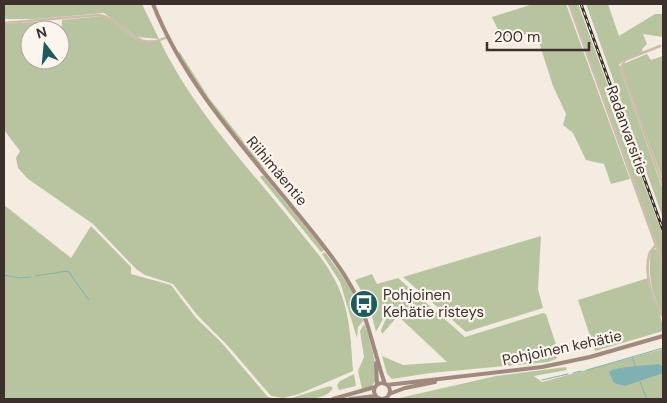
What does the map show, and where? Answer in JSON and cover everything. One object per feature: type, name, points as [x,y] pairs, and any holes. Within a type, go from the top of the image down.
[{"type":"street","name":"Riihimäentie","points":[[153,4],[167,37],[203,97],[327,250],[347,279],[363,310],[386,385],[387,397]]},
{"type":"street","name":"Radanvarsitie","points":[[569,4],[663,264]]},
{"type":"street","points":[[4,23],[99,15],[109,18],[136,39],[157,41],[167,37]]},
{"type":"street","points":[[660,46],[625,60],[621,67],[663,185]]},
{"type":"street","points":[[656,245],[648,256],[648,270],[654,296],[663,317]]},
{"type":"street","name":"Pohjoinen kehätie","points":[[377,398],[387,397],[417,385],[566,362],[663,336]]},
{"type":"street","name":"Riihimäentie","points":[[376,356],[377,398]]},
{"type":"street","name":"Pohjoinen kehätie","points":[[376,386],[464,377]]},
{"type":"street","points":[[333,399],[376,386]]},
{"type":"street","points":[[350,399],[377,398]]},
{"type":"green space","points":[[4,4],[142,4],[159,39],[137,37],[104,13],[36,19],[4,19]]},
{"type":"green space","points":[[533,4],[566,4],[630,179],[611,184],[604,164],[586,160],[573,133],[563,125],[566,114],[553,86],[536,33],[503,37],[499,32],[492,17]]},
{"type":"green space","points":[[570,4],[578,4],[663,236],[663,262]]},
{"type":"green space","points":[[586,4],[608,4],[619,36],[655,14],[663,14],[663,37],[643,34],[647,44],[642,49],[643,53],[624,60],[619,65],[663,190],[663,218]]},
{"type":"green space","points":[[102,16],[117,24],[134,38],[141,41],[160,41],[173,66],[203,112],[314,249],[336,282],[341,293],[349,326],[353,371],[299,394],[283,398],[271,396],[228,346],[198,316],[173,284],[145,275],[136,269],[93,224],[28,179],[18,168],[16,158],[20,151],[4,130],[4,24],[20,23],[20,70],[70,70],[70,20],[62,20]]},
{"type":"green space","points":[[179,51],[209,98],[265,169],[257,162],[216,111],[190,73]]},
{"type":"green space","points":[[647,54],[651,60],[663,56],[663,180],[622,69],[623,64]]},
{"type":"green space","points":[[263,175],[325,250],[321,252],[260,177]]},
{"type":"green space","points":[[4,205],[71,258],[91,226],[131,267],[131,274],[171,285],[196,318],[221,342],[267,396],[273,399],[4,399]]},
{"type":"green space","points":[[541,236],[538,289],[543,308],[466,332],[403,277]]},
{"type":"green space","points":[[657,250],[663,268],[663,316],[653,293],[650,276],[651,251]]},
{"type":"green space","points":[[325,252],[350,287],[364,320],[358,327],[357,338],[340,282],[322,254]]},
{"type":"green space","points":[[372,274],[377,284],[398,278],[465,337],[543,313],[546,314],[559,354],[556,359],[548,362],[430,373],[392,379],[387,374],[382,356],[403,365],[447,362],[398,316],[382,334],[381,330],[389,312],[387,311],[376,332],[369,304],[355,280]]},
{"type":"green space","points":[[648,278],[663,325],[663,331],[595,351],[578,300]]},
{"type":"green space","points":[[364,324],[373,352],[376,377],[373,385],[362,389],[358,371],[364,357],[360,331]]},
{"type":"green space","points":[[663,349],[663,399],[395,399],[496,376],[566,367],[567,370],[534,376],[542,382]]},
{"type":"green space","points":[[354,374],[356,386],[339,390],[337,385],[340,381]]},
{"type":"green space","points":[[330,386],[333,388],[330,392],[319,397],[288,399]]},
{"type":"water","points":[[659,364],[663,367],[663,373],[625,386],[614,383],[609,372],[624,367]]},
{"type":"waterway","points":[[35,276],[68,271],[89,300]]},
{"type":"waterway","points":[[4,275],[19,278],[31,277]]},
{"type":"waterway","points":[[636,368],[632,357],[663,348]]},
{"type":"waterway","points":[[587,370],[632,357]]},
{"type":"waterway","points":[[573,373],[581,371]]},
{"type":"waterway","points":[[542,380],[568,374]]},
{"type":"waterway","points":[[640,382],[647,399]]},
{"type":"railway","points":[[581,4],[663,230]]},
{"type":"place","name":"Pohjoinen Kehätie risteys","points":[[364,304]]}]
